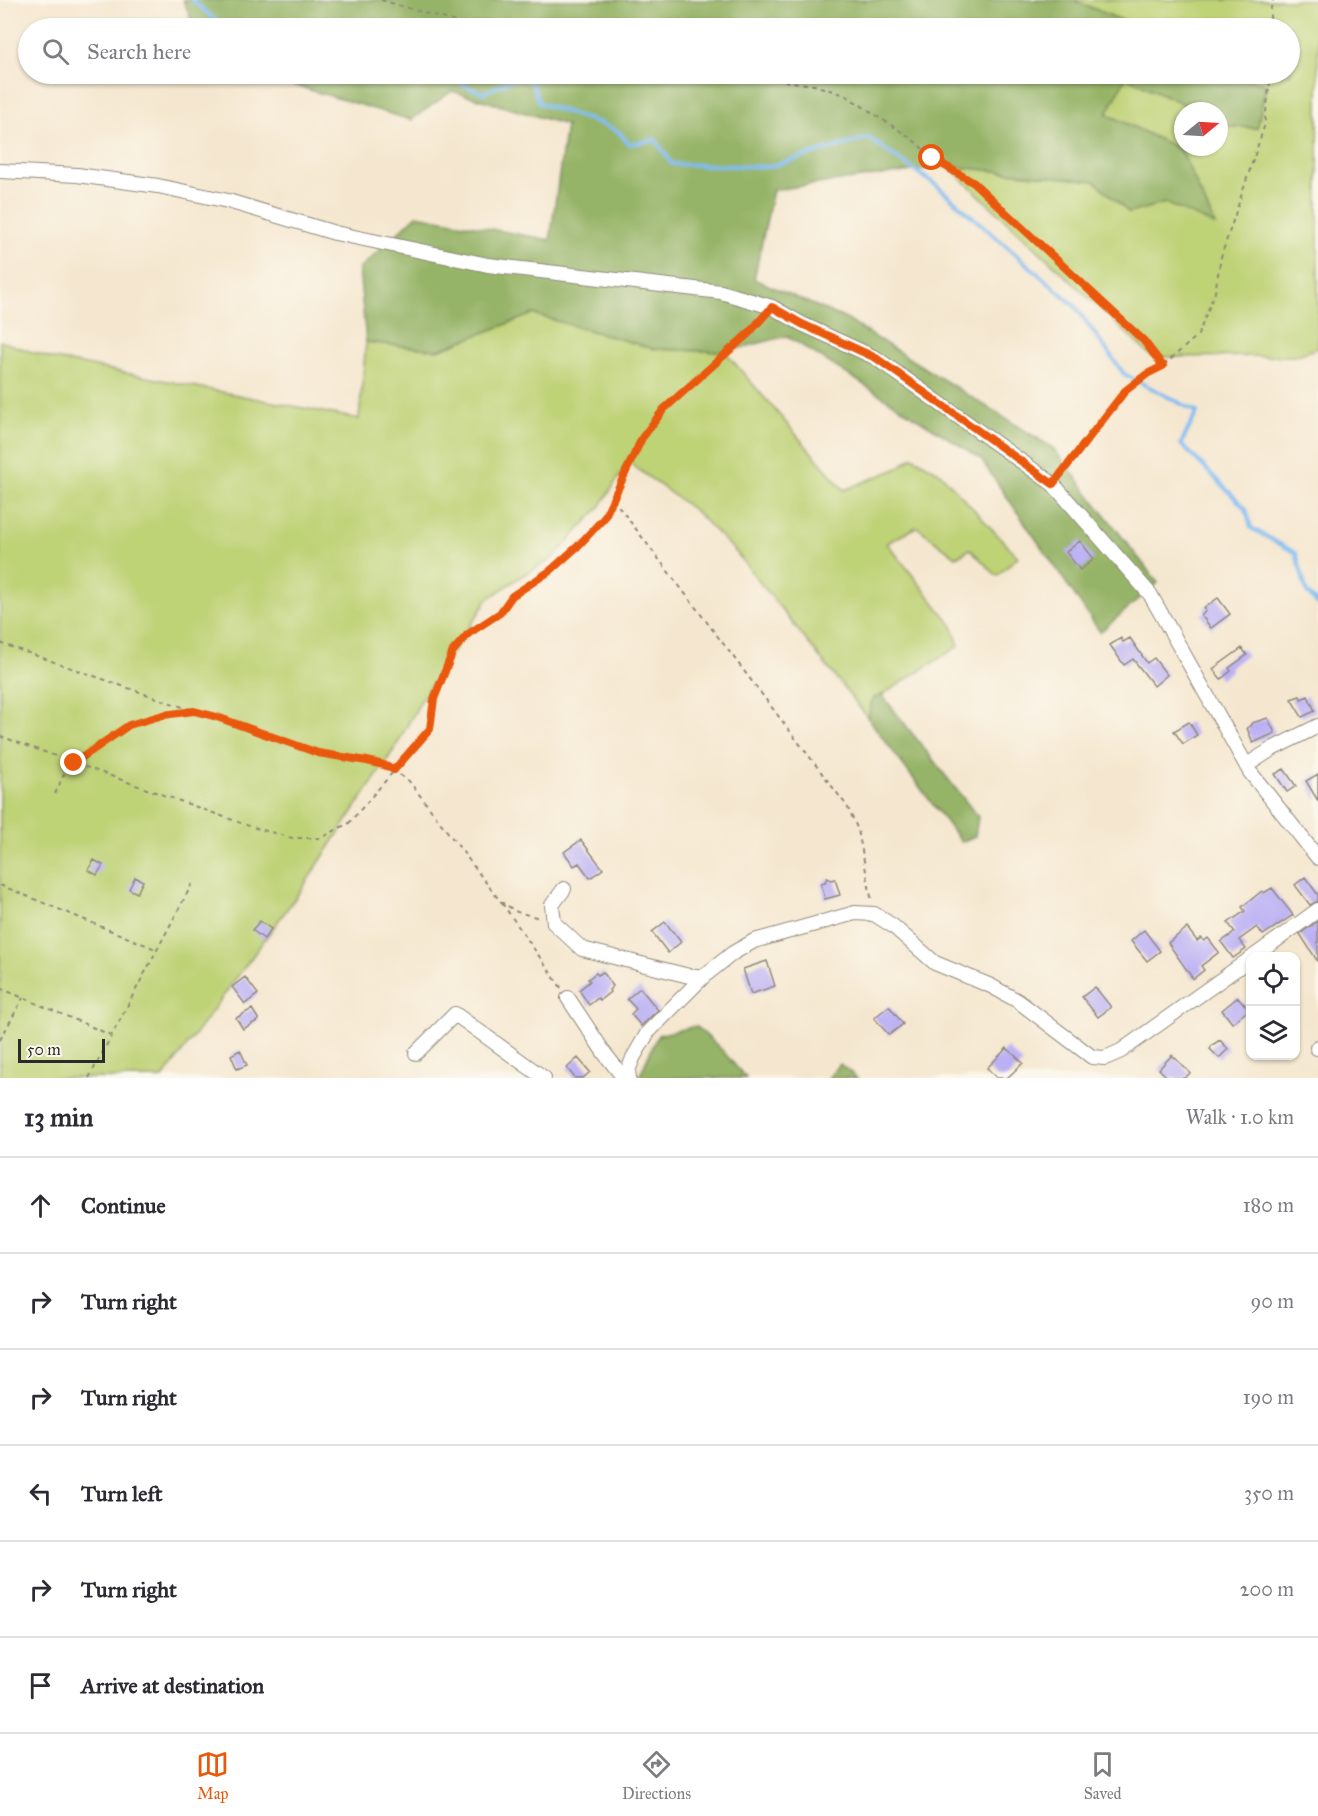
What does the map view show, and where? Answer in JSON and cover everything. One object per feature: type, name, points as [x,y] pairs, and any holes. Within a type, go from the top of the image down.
[{"type":"street","points":[[0,171],[77,175],[158,186],[228,201],[335,233],[488,265],[721,292],[772,307],[802,324],[876,358],[1053,484],[1150,594],[1247,765],[1318,858]]},
{"type":"street","points":[[1247,765],[1272,749],[1318,726]]},
{"type":"street","points":[[564,888],[552,905],[554,923],[582,949],[689,976],[704,976]]},
{"type":"street","points":[[1260,952],[1318,910]]},
{"type":"street","points":[[627,1078],[633,1058],[648,1032],[704,976],[733,953],[754,941],[855,913],[874,914],[893,926],[935,963],[991,986],[1018,1001],[1092,1057],[1106,1058],[1121,1051],[1246,962]]},
{"type":"street","points":[[568,998],[605,1054],[627,1078]]},
{"type":"street","points":[[416,1053],[455,1014],[544,1078]]},
{"type":"path","points":[[381,0],[442,18]]},
{"type":"path","points":[[1270,18],[1273,0]]},
{"type":"path","points":[[806,84],[845,95],[911,138],[932,158],[974,183],[1144,341],[1163,366]]},
{"type":"path","points":[[1053,484],[1125,391],[1147,374],[1163,366],[1198,335],[1215,292],[1221,257],[1264,127],[1270,84]]},
{"type":"path","points":[[0,736],[252,827],[292,838],[321,838],[349,823],[430,729],[434,699],[453,651],[468,634],[500,613],[512,596],[550,571],[604,518],[642,438],[664,409],[749,333],[772,307]]},
{"type":"path","points":[[613,499],[847,806],[858,830],[874,914]]},
{"type":"path","points":[[0,643],[318,753],[367,761],[394,770],[408,781],[500,901],[568,998]]},
{"type":"path","points":[[55,794],[63,776],[74,763],[129,725],[163,715],[194,711]]},
{"type":"path","points":[[89,1078],[192,884]]},
{"type":"path","points":[[0,885],[158,950]]},
{"type":"path","points":[[500,901],[517,912],[554,923]]},
{"type":"path","points":[[0,988],[112,1036]]},
{"type":"path","points":[[0,1040],[24,998]]},
{"type":"green space","points":[[183,0],[1073,0],[1116,18],[191,18]]},
{"type":"green space","points":[[1073,0],[1318,0],[1318,348],[1294,356],[1152,357],[948,166],[1095,181],[1129,213],[1165,203],[1214,224],[1184,156],[1228,156],[1228,126],[1257,128],[1266,86],[1260,84],[1300,84],[1300,18],[1116,18]]},
{"type":"green space","points":[[290,84],[1122,84],[1107,114],[1174,147],[1174,156],[1184,156],[1215,225],[1165,203],[1129,213],[1095,181],[948,166],[773,190],[754,279],[846,319],[1053,448],[1158,583],[1100,632],[980,458],[787,336],[725,352],[654,349],[533,314],[438,350],[366,342],[359,269],[417,215],[550,240],[566,125],[452,91],[411,120]]},
{"type":"green space","points":[[1122,84],[1141,84],[1180,102],[1174,102],[1174,147],[1107,114]]},
{"type":"green space","points":[[1141,84],[1266,85],[1257,128],[1228,126],[1228,102],[1180,102]]},
{"type":"green space","points":[[533,314],[654,349],[725,352],[844,490],[896,469],[913,457],[939,472],[1018,557],[997,576],[970,549],[956,557],[917,527],[887,543],[952,625],[959,646],[872,699],[868,718],[735,551],[695,511],[628,462],[600,507],[551,560],[523,575],[488,599],[424,695],[395,748],[301,890],[163,1078],[0,1078],[0,341],[50,358],[359,419],[366,342],[438,350]]},
{"type":"green space","points":[[882,695],[978,817],[975,836],[961,842],[868,718],[872,699]]},
{"type":"green space","points":[[696,1026],[721,1049],[746,1078],[641,1078],[640,1075],[658,1035]]},
{"type":"green space","points":[[840,1064],[857,1078],[828,1078]]},
{"type":"building","points":[[1080,541],[1094,559],[1080,570],[1066,552]]},
{"type":"building","points":[[1218,598],[1230,614],[1211,628],[1201,615],[1206,611],[1204,608]]},
{"type":"building","points":[[1121,638],[1123,642],[1130,638],[1147,663],[1154,658],[1167,675],[1154,686],[1133,659],[1124,665],[1110,645]]},
{"type":"building","points":[[1242,648],[1247,655],[1229,668],[1231,671],[1221,679],[1213,669]]},
{"type":"building","points":[[1300,696],[1301,699],[1308,696],[1315,711],[1302,717],[1291,699]]},
{"type":"building","points":[[1268,718],[1275,733],[1253,743],[1247,728],[1252,723]]},
{"type":"building","points":[[1189,722],[1197,735],[1183,744],[1174,731]]},
{"type":"building","points":[[1284,769],[1296,786],[1287,792],[1275,774]]},
{"type":"building","points":[[1318,774],[1318,801],[1306,781]]},
{"type":"building","points":[[581,840],[603,869],[590,878],[579,863],[574,866],[564,852]]},
{"type":"building","points":[[94,860],[103,865],[97,875],[88,870]]},
{"type":"building","points":[[135,877],[143,881],[137,893],[129,889]]},
{"type":"building","points":[[1305,877],[1318,895],[1318,901],[1310,905],[1295,885]]},
{"type":"building","points":[[827,878],[835,879],[840,895],[825,899],[821,883]]},
{"type":"building","points":[[1272,888],[1293,915],[1263,935],[1257,927],[1239,940],[1246,949],[1233,958],[1221,942],[1235,932],[1228,923],[1245,911],[1242,907],[1262,891],[1264,893]]},
{"type":"building","points":[[260,921],[271,929],[264,939],[252,930]]},
{"type":"building","points":[[1318,921],[1318,962],[1300,934]]},
{"type":"building","points":[[665,922],[681,942],[668,953],[652,932]]},
{"type":"building","points":[[1187,928],[1197,941],[1201,938],[1204,941],[1208,938],[1219,952],[1201,966],[1204,970],[1193,979],[1168,943]]},
{"type":"building","points":[[1144,930],[1160,951],[1147,961],[1131,941]]},
{"type":"building","points":[[767,961],[775,986],[751,994],[743,969]]},
{"type":"building","points":[[603,972],[613,986],[610,992],[600,1000],[598,998],[589,1005],[579,990],[596,973],[598,975]]},
{"type":"building","points":[[245,977],[258,994],[245,1004],[232,987]]},
{"type":"building","points":[[1095,987],[1111,1007],[1098,1017],[1082,997]]},
{"type":"building","points":[[640,988],[658,1010],[641,1026],[631,1014],[636,1009],[627,999]]},
{"type":"building","points":[[1238,997],[1246,1006],[1246,1012],[1232,1023],[1222,1010]]},
{"type":"building","points":[[889,1006],[903,1024],[889,1035],[874,1018]]},
{"type":"building","points":[[252,1009],[259,1020],[243,1029],[236,1018]]},
{"type":"building","points":[[1220,1040],[1228,1049],[1219,1058],[1210,1049]]},
{"type":"building","points":[[1007,1048],[1023,1063],[1007,1078],[997,1078],[987,1068]]},
{"type":"building","points":[[240,1050],[247,1065],[237,1069],[231,1055]]},
{"type":"building","points":[[1172,1055],[1190,1073],[1185,1078],[1168,1078],[1159,1069]]},
{"type":"building","points":[[578,1058],[590,1072],[583,1078],[575,1078],[567,1068]]},
{"type":"waterway","points":[[192,0],[213,18]]},
{"type":"waterway","points":[[462,84],[483,93],[503,84]]},
{"type":"waterway","points":[[532,84],[539,103],[602,124],[619,132],[629,144],[656,140],[672,164],[768,167],[868,138],[936,185],[1074,305],[1124,374],[1197,412],[1181,444],[1246,509],[1251,528],[1296,553],[1307,593],[1318,604]]},
{"type":"route","points":[[74,763],[129,725],[163,715],[194,711],[318,753],[367,761],[394,770],[430,729],[434,699],[453,651],[468,634],[500,613],[512,596],[550,571],[604,518],[625,478],[642,438],[664,409],[749,333],[772,307],[802,324],[876,358],[1053,484],[1125,391],[1147,374],[1163,366],[1144,341],[974,183],[932,158]]}]
